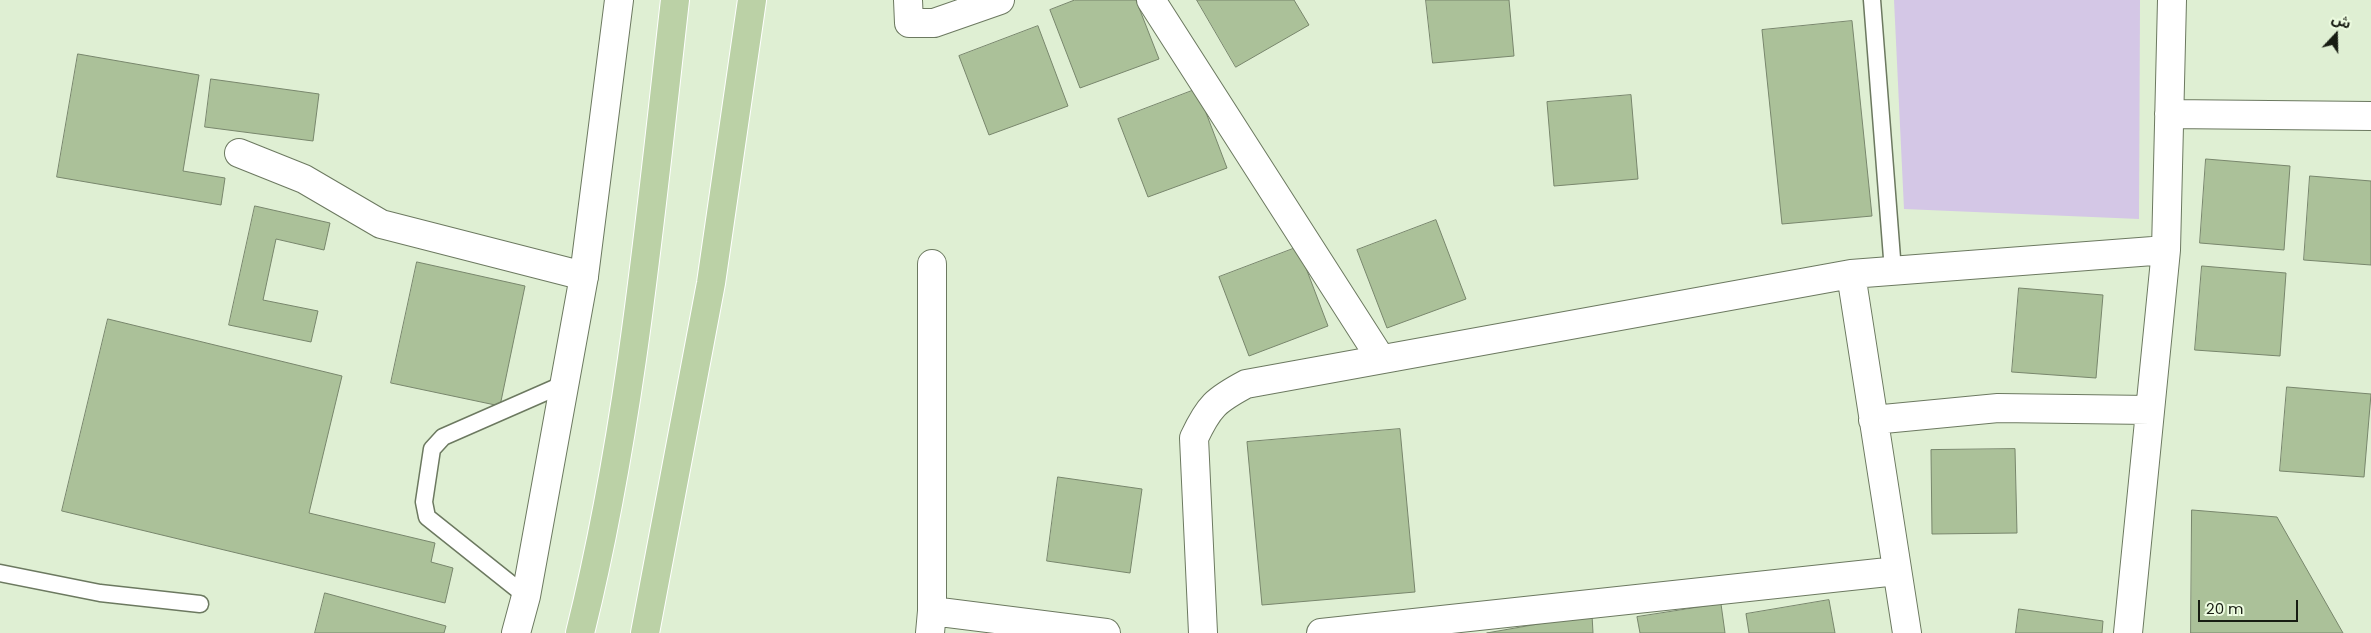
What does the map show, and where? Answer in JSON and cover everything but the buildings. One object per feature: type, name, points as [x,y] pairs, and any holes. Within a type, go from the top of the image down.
[{"type":"main road","points":[[580,633],[590,592],[616,455],[643,279],[675,0]]},
{"type":"main road","points":[[645,633],[711,283],[752,0]]},
{"type":"street","points":[[516,633],[526,596],[584,276],[619,0]]},
{"type":"street","points":[[908,0],[909,23],[934,23],[1000,0]]},
{"type":"street","points":[[1151,0],[1381,359]]},
{"type":"street","points":[[2128,633],[2166,250],[2172,0]]},
{"type":"street","points":[[2169,114],[2371,116]]},
{"type":"street","points":[[239,153],[304,179],[381,224],[584,276]]},
{"type":"street","points":[[1204,633],[1194,438],[1204,416],[1219,399],[1246,384],[1851,274],[2166,250]]},
{"type":"street","points":[[932,264],[931,622],[1106,633]]},
{"type":"street","points":[[1851,274],[1907,633]]},
{"type":"street","points":[[1874,420],[1998,408],[2150,410]]},
{"type":"street","points":[[1321,633],[1392,629],[1897,571]]},
{"type":"lane","points":[[1872,0],[1893,271]]},
{"type":"lane","points":[[526,596],[427,517],[424,502],[432,449],[443,437],[564,384]]},
{"type":"lane","points":[[0,573],[100,593],[200,604]]},
{"type":"shaded area","points":[[1894,0],[2140,0],[2139,219],[1904,209]]}]
